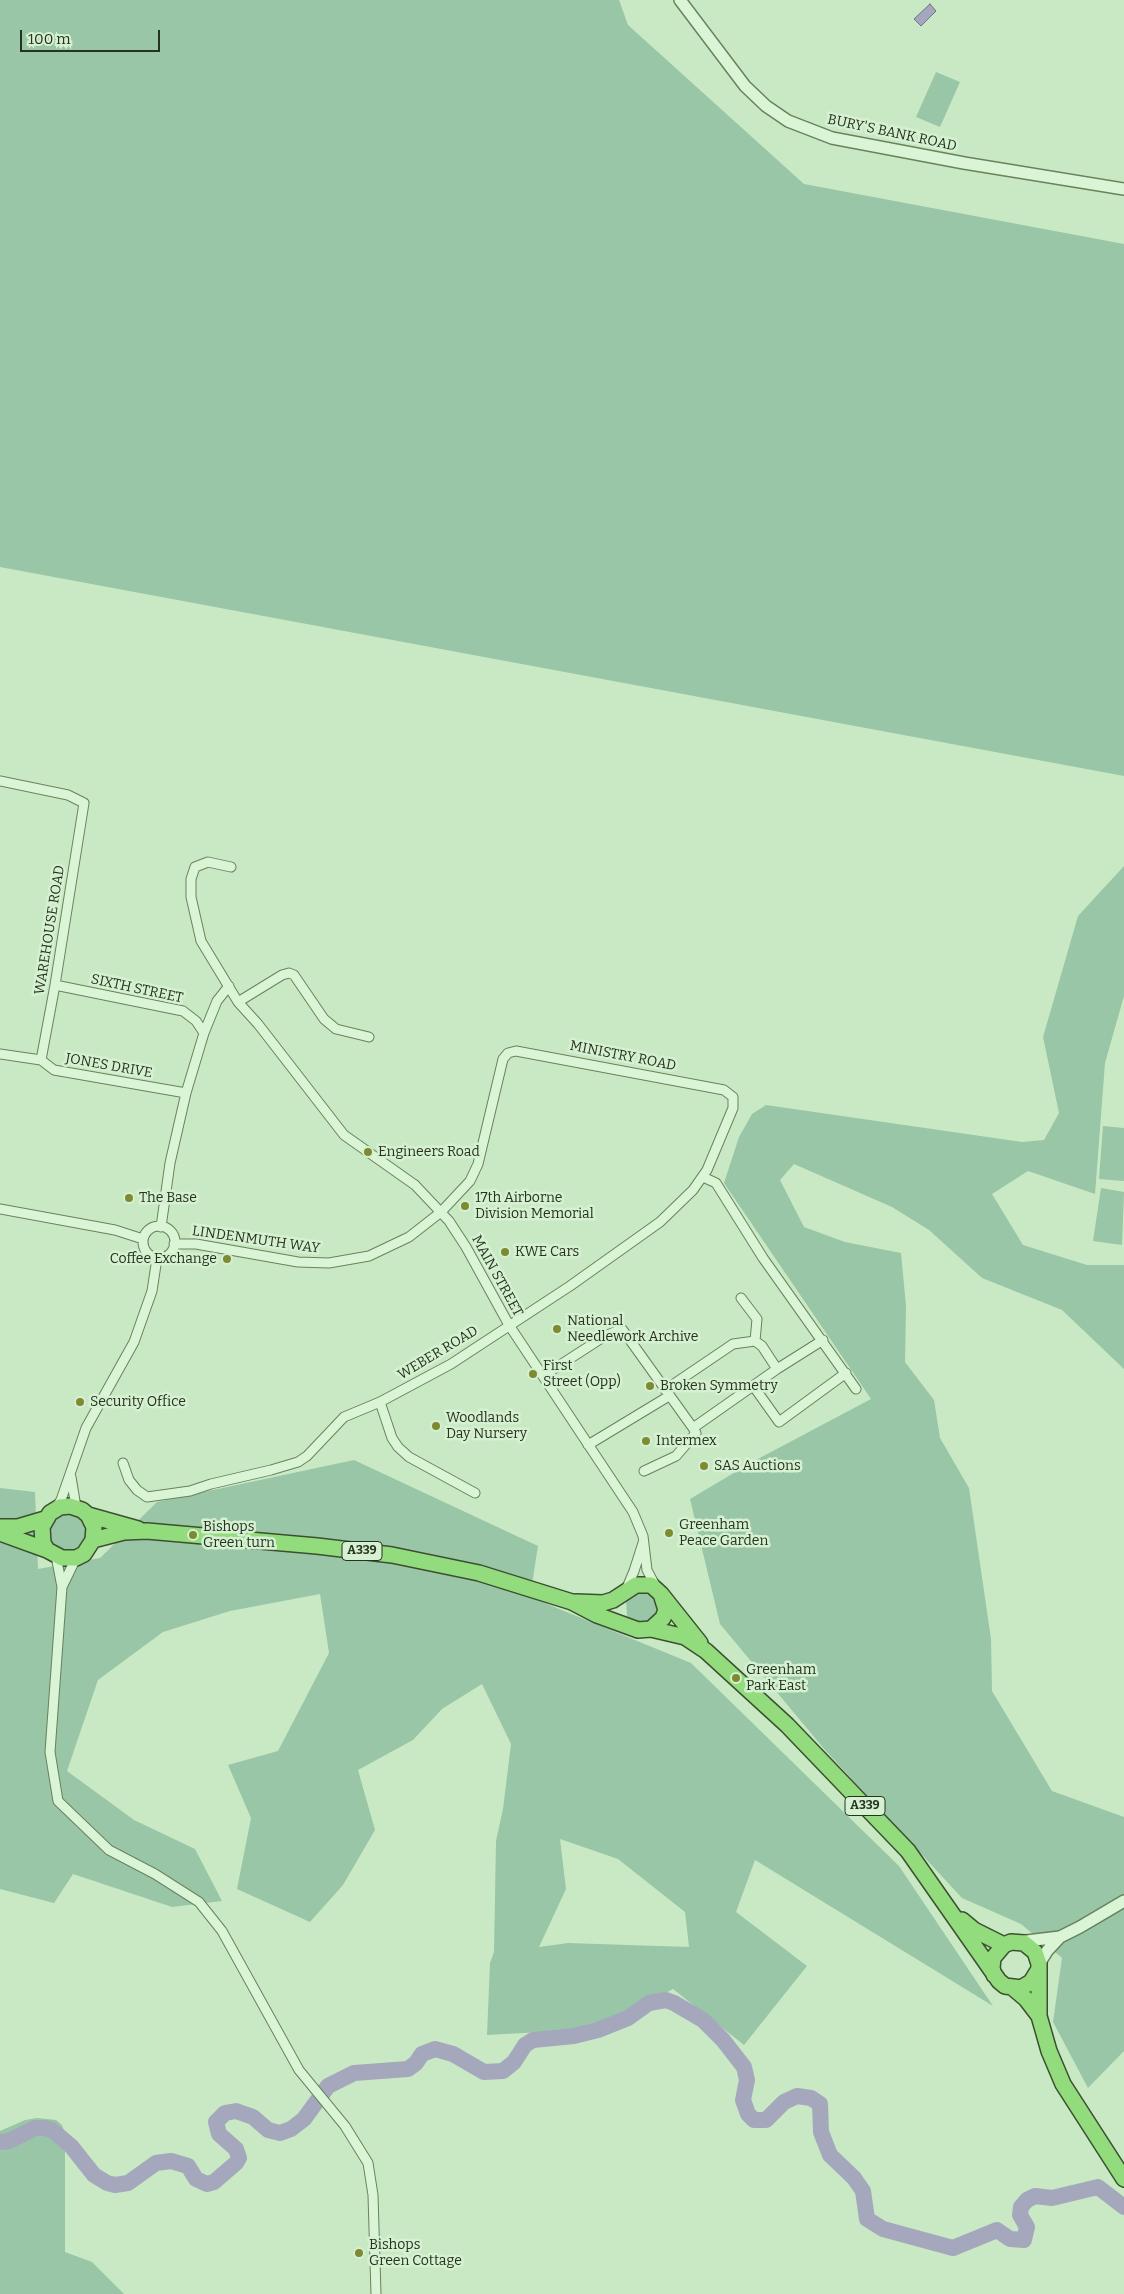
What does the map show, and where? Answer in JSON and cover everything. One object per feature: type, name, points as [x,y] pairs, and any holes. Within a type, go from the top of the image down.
[{"type":"highway","points":[[0,1527],[18,1526],[65,1506],[82,1511],[94,1527],[94,1540],[84,1554],[69,1559],[0,1533]]},
{"type":"highway","name":"A339","points":[[82,1511],[147,1532]]},
{"type":"highway","points":[[50,1514],[42,1536],[52,1553]]},
{"type":"highway","name":"A339","points":[[94,1540],[124,1532],[147,1532],[317,1546],[392,1555],[479,1573],[572,1602],[631,1628]]},
{"type":"highway","points":[[636,1584],[644,1584],[660,1592],[665,1601],[663,1618],[651,1629],[638,1630],[631,1628],[621,1617],[619,1610],[623,1594],[636,1584]]},
{"type":"highway","name":"A339","points":[[660,1592],[706,1651]]},
{"type":"highway","name":"A339","points":[[572,1602],[603,1603],[623,1594]]},
{"type":"highway","name":"A339","points":[[651,1629],[685,1637],[706,1651],[787,1726],[908,1851],[994,1975]]},
{"type":"highway","name":"A339","points":[[950,1909],[974,1930],[1010,1943]]},
{"type":"highway","points":[[1039,1966],[1031,1982],[1021,1988],[1013,1988],[1005,1986],[994,1975],[993,1958],[1010,1943],[1029,1946],[1035,1952],[1039,1966],[1039,2016],[1049,2051],[1063,2084],[1120,2174]]},
{"type":"highway","points":[[1013,1988],[1026,1999],[1039,2016]]},
{"type":"street","name":"BURY'S BANK ROAD","points":[[680,0],[745,86],[766,106],[788,122],[832,138],[964,163],[1124,189]]},
{"type":"street","name":"WAREHOUSE ROAD","points":[[0,781],[68,796],[84,803],[41,1060]]},
{"type":"street","name":"MAIN STREET","points":[[231,867],[208,862],[196,868],[191,879],[191,897],[201,941],[238,1002],[344,1135],[415,1185],[441,1212],[466,1247],[508,1324],[633,1512],[642,1536],[647,1570],[660,1592]]},
{"type":"street","points":[[238,1002],[282,975],[289,973],[294,975],[324,1020],[336,1029],[369,1037]]},
{"type":"street","name":"SIXTH STREET","points":[[55,985],[183,1011],[196,1022],[204,1033]]},
{"type":"street","points":[[161,1227],[170,1163],[186,1093],[204,1033],[217,1001],[229,986]]},
{"type":"street","name":"LINDENMUTH WAY","points":[[174,1244],[196,1244],[298,1262],[343,1262],[369,1256],[415,1233],[441,1212],[470,1181],[478,1164],[503,1059],[508,1053],[516,1051]]},
{"type":"street","name":"MINISTRY ROAD","points":[[516,1051],[724,1090]]},
{"type":"street","name":"JONES DRIVE","points":[[0,1054],[41,1060],[54,1070],[186,1093]]},
{"type":"street","name":"WEBER ROAD","points":[[123,1462],[129,1480],[137,1490],[147,1497],[190,1491],[298,1462],[307,1456],[344,1417],[380,1402],[451,1364],[508,1324],[570,1286],[653,1227],[680,1203],[703,1177],[718,1147],[733,1108],[733,1097],[724,1090]]},
{"type":"street","points":[[703,1177],[716,1184],[763,1258],[856,1389]]},
{"type":"street","points":[[0,1209],[115,1230],[143,1239]]},
{"type":"street","points":[[161,1227],[170,1231],[174,1244],[170,1253],[157,1258],[144,1249],[143,1239],[152,1228],[161,1227]]},
{"type":"street","points":[[50,1514],[61,1500],[86,1428],[134,1342],[152,1290],[157,1258]]},
{"type":"street","points":[[740,1298],[756,1319],[755,1341]]},
{"type":"street","points":[[543,1376],[605,1336],[622,1329],[696,1433],[676,1456],[644,1471]]},
{"type":"street","points":[[693,1428],[754,1387],[777,1369],[823,1340]]},
{"type":"street","points":[[588,1445],[667,1393],[733,1344],[755,1341],[762,1346],[777,1369]]},
{"type":"street","points":[[754,1387],[779,1422],[846,1373]]},
{"type":"street","points":[[380,1402],[392,1438],[398,1447],[410,1457],[475,1493]]},
{"type":"street","points":[[70,1474],[82,1511]]},
{"type":"street","points":[[623,1594],[630,1583],[643,1543]]},
{"type":"street","points":[[52,1553],[62,1587],[50,1752],[58,1801],[109,1850],[155,1874],[199,1902],[222,1931],[299,2070],[345,2126],[368,2163],[373,2195],[376,2294]]},
{"type":"street","points":[[62,1587],[76,1558]]},
{"type":"street","points":[[1010,1943],[1060,1937],[1080,1928],[1124,1901]]},
{"type":"street","points":[[1039,1966],[1047,1951],[1060,1937]]},
{"type":"green space","points":[[0,0],[619,0],[628,25],[804,184],[1124,244],[1124,776],[0,567]]},
{"type":"green space","points":[[936,72],[960,82],[940,127],[916,117]]},
{"type":"green space","points":[[1124,866],[1124,996],[1105,1063],[1095,1194],[1028,1171],[992,1194],[1023,1245],[1087,1265],[1124,1265],[1124,1369],[1062,1310],[982,1278],[929,1230],[892,1207],[794,1164],[780,1180],[804,1227],[845,1242],[901,1253],[906,1306],[905,1362],[934,1400],[940,1438],[969,1488],[991,1639],[992,1691],[1052,1791],[1124,1817],[1124,2051],[1088,2088],[1053,2022],[1062,1958],[1021,1924],[962,1898],[825,1750],[720,1624],[690,1499],[754,1461],[871,1399],[724,1183],[739,1137],[752,1114],[766,1105],[1022,1142],[1044,1140],[1059,1113],[1043,1037],[1078,916]]},
{"type":"green space","points":[[1103,1126],[1124,1128],[1124,1181],[1099,1179]]},
{"type":"green space","points":[[1101,1188],[1124,1192],[1122,1245],[1093,1241]]},
{"type":"green space","points":[[354,1460],[538,1546],[530,1597],[691,1663],[899,1866],[993,2006],[755,1860],[736,1912],[807,1966],[744,2045],[673,1989],[597,2029],[487,2035],[490,1963],[494,1952],[496,1841],[503,1809],[511,1744],[482,1684],[442,1709],[413,1740],[358,1770],[375,1830],[343,1885],[310,1922],[237,1889],[251,1818],[228,1765],[278,1751],[329,1653],[320,1594],[230,1611],[163,1632],[98,1680],[67,1771],[134,1820],[195,1849],[222,1901],[172,1907],[73,1874],[54,1903],[0,1889],[0,1488],[35,1492],[38,1569],[100,1558],[157,1502]],"holes":[[[560,1839],[618,1859],[685,1912],[689,1947],[568,1943],[539,1947],[566,1889]]]},
{"type":"green space","points":[[73,1512],[86,1523],[87,1537],[79,1549],[71,1553],[53,1548],[46,1534],[54,1515]]},
{"type":"green space","points":[[645,1589],[661,1602],[656,1621],[633,1623],[627,1616],[626,1601],[629,1596]]},
{"type":"green space","points":[[37,2118],[56,2120],[62,2125],[65,2133],[65,2252],[92,2262],[124,2294],[0,2294],[0,2131],[25,2120]]},
{"type":"water","points":[[930,4],[936,11],[921,26],[914,19]]},
{"type":"waterway","points":[[0,2142],[9,2141],[35,2128],[45,2128],[52,2130],[71,2146],[94,2175],[107,2183],[115,2185],[128,2183],[156,2163],[171,2161],[188,2166],[196,2179],[207,2184],[214,2182],[236,2163],[239,2158],[236,2149],[219,2134],[216,2122],[225,2113],[236,2111],[253,2117],[268,2130],[280,2133],[291,2129],[304,2119],[328,2086],[354,2073],[408,2069],[416,2063],[422,2054],[435,2049],[453,2054],[484,2072],[503,2071],[514,2062],[525,2045],[533,2040],[574,2036],[598,2030],[628,2018],[649,2003],[666,2000],[703,2020],[723,2040],[744,2067],[747,2080],[743,2100],[748,2114],[754,2120],[766,2120],[784,2102],[797,2096],[811,2098],[820,2104],[821,2132],[830,2155],[854,2178],[863,2191],[867,2219],[883,2229],[953,2248],[997,2230],[1010,2239],[1024,2240],[1027,2227],[1020,2215],[1021,2207],[1027,2200],[1035,2196],[1052,2198],[1098,2187],[1124,2207]]},
{"type":"place","name":"Engineers Road","points":[[368,1152]]},
{"type":"place","name":"The Base","points":[[129,1198]]},
{"type":"place","name":"17th Airborne Division Memorial","points":[[465,1206]]},
{"type":"place","name":"KWE Cars","points":[[505,1252]]},
{"type":"place","name":"Coffee Exchange","points":[[227,1259]]},
{"type":"place","name":"National Needlework Archive","points":[[557,1329]]},
{"type":"place","name":"First Street (Opp)","points":[[533,1374]]},
{"type":"place","name":"Broken Symmetry","points":[[650,1386]]},
{"type":"place","name":"Security Office","points":[[80,1402]]},
{"type":"place","name":"Woodlands Day Nursery","points":[[436,1426]]},
{"type":"place","name":"Intermex","points":[[646,1441]]},
{"type":"place","name":"SAS Auctions","points":[[704,1466]]},
{"type":"place","name":"Greenham Peace Garden","points":[[669,1533]]},
{"type":"place","name":"Bishops Green turn","points":[[193,1535]]},
{"type":"place","name":"Greenham Park East","points":[[736,1678]]},
{"type":"place","name":"Bishops Green Cottage","points":[[359,2253]]}]
